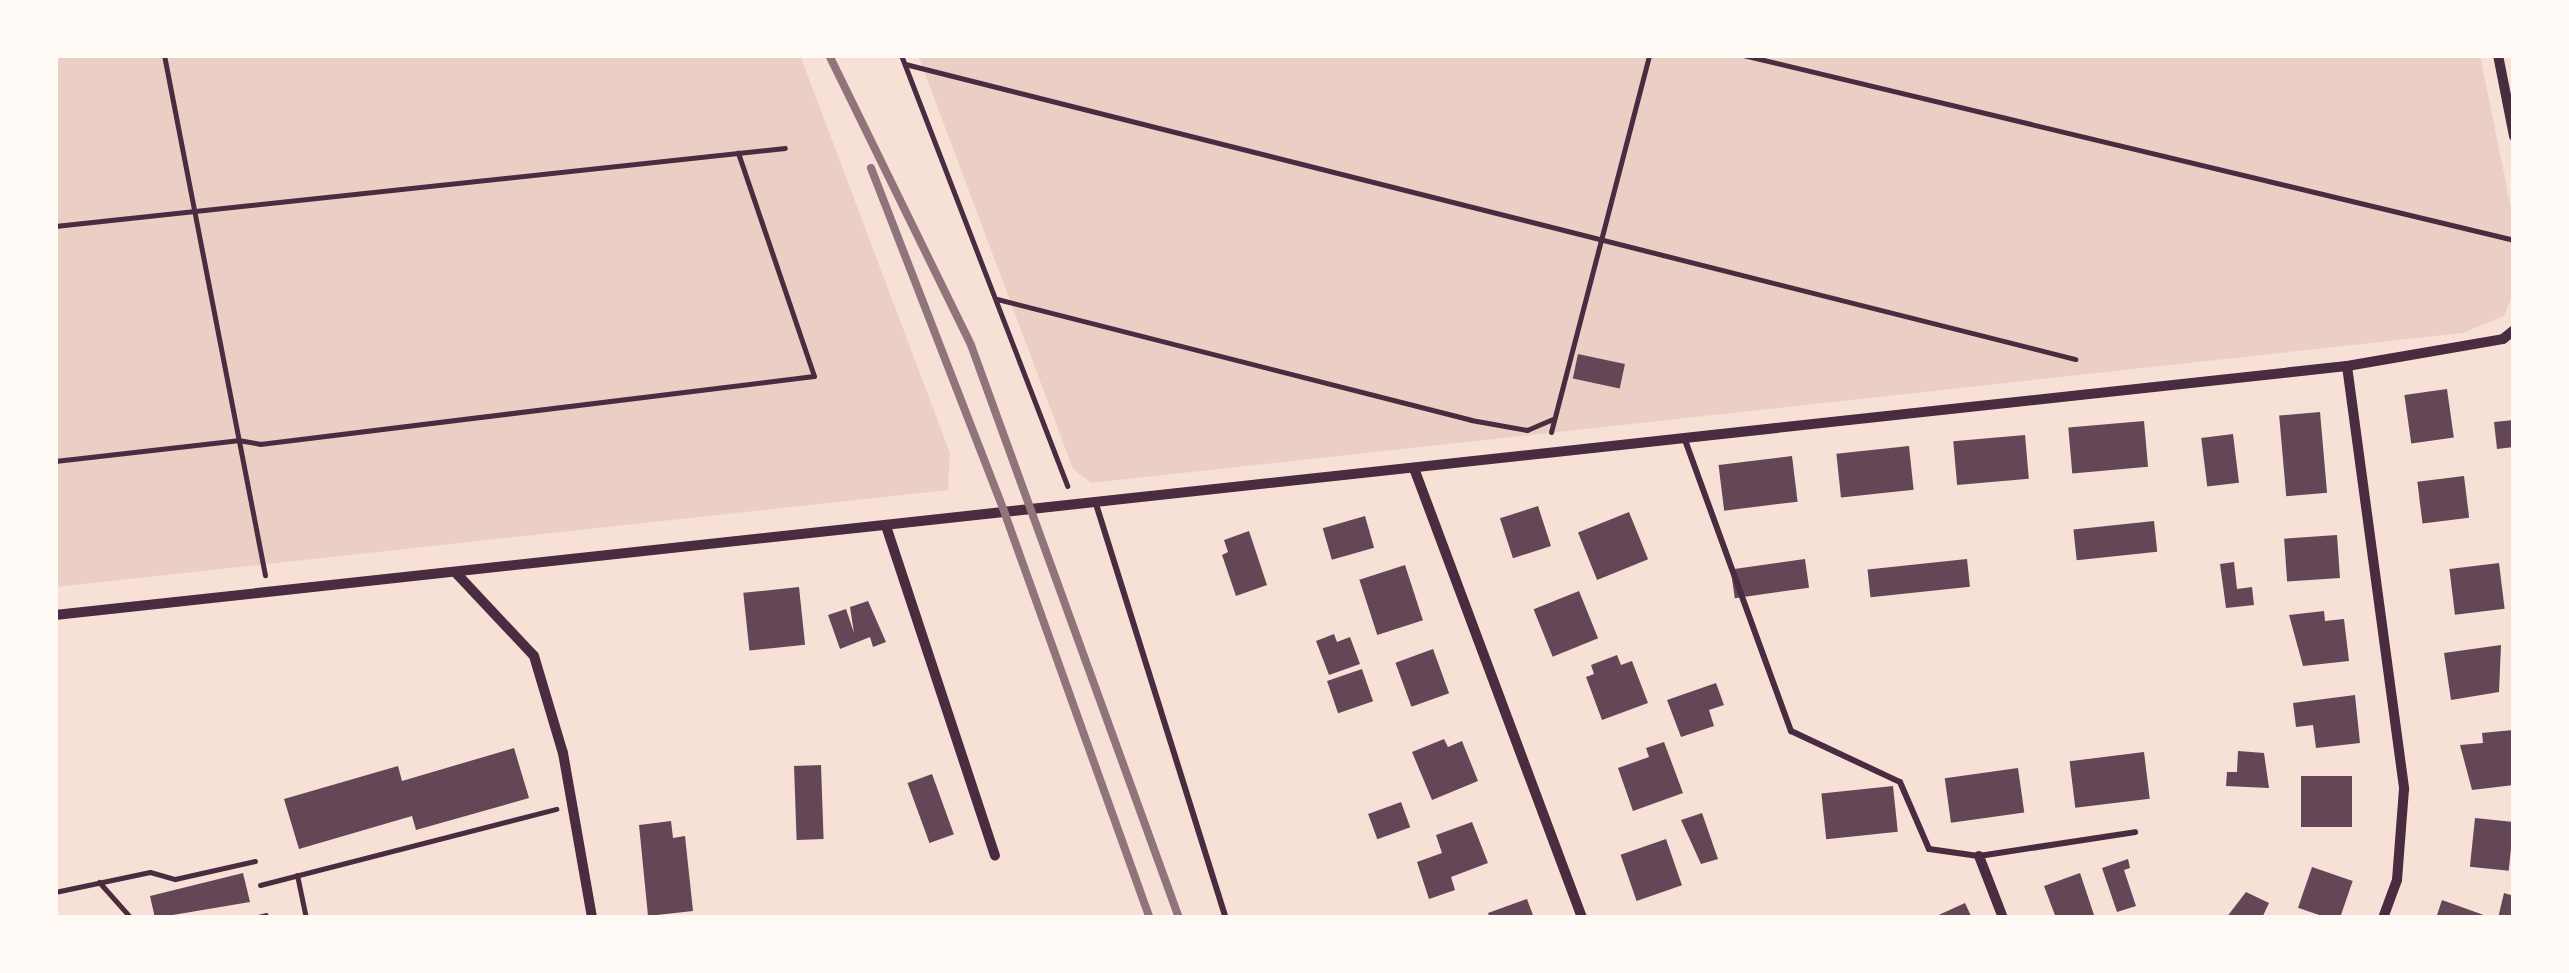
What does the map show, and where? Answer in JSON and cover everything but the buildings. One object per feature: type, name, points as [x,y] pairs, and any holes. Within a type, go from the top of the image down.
[{"type":"street","points":[[2498,55],[2514,136]]},
{"type":"street","points":[[55,614],[456,574],[2347,366],[2504,339],[2514,330]]},
{"type":"street","points":[[2347,366],[2404,789],[2396,880],[2383,918]]},
{"type":"street","points":[[1415,470],[1582,918]]},
{"type":"street","points":[[886,526],[995,855]]},
{"type":"street","points":[[456,574],[534,656],[572,804],[592,918]]},
{"type":"street","points":[[1979,856],[2003,918]]},
{"type":"lane","points":[[1685,440],[1791,731],[1900,782],[1929,849],[1979,856],[2135,832]]},
{"type":"lane","points":[[1096,504],[1226,918]]},
{"type":"path","points":[[164,55],[268,593]]},
{"type":"path","points":[[901,55],[1075,506]]},
{"type":"path","points":[[1552,455],[1553,418],[1649,55]]},
{"type":"path","points":[[1743,55],[2514,240]]},
{"type":"path","points":[[905,64],[2075,359]]},
{"type":"path","points":[[55,226],[785,148]]},
{"type":"path","points":[[55,462],[238,440],[260,444],[814,376],[738,153]]},
{"type":"path","points":[[997,299],[1471,420],[1527,430],[1553,418]]},
{"type":"path","points":[[260,885],[413,842],[448,842],[572,804]]},
{"type":"path","points":[[55,892],[150,872],[175,879],[255,860]]},
{"type":"path","points":[[298,875],[306,918]]},
{"type":"path","points":[[99,882],[131,918]]},
{"type":"path","points":[[254,918],[266,915]]},
{"type":"shaded area","points":[[55,55],[800,55],[950,453],[948,490],[55,587]]},
{"type":"shaded area","points":[[918,55],[2480,55],[2514,223],[2514,291],[2504,316],[2463,333],[1091,483],[1073,469]]},
{"type":"railway","points":[[829,55],[971,345],[1179,918]]},
{"type":"railway","points":[[871,168],[1005,514],[1150,918]]}]
